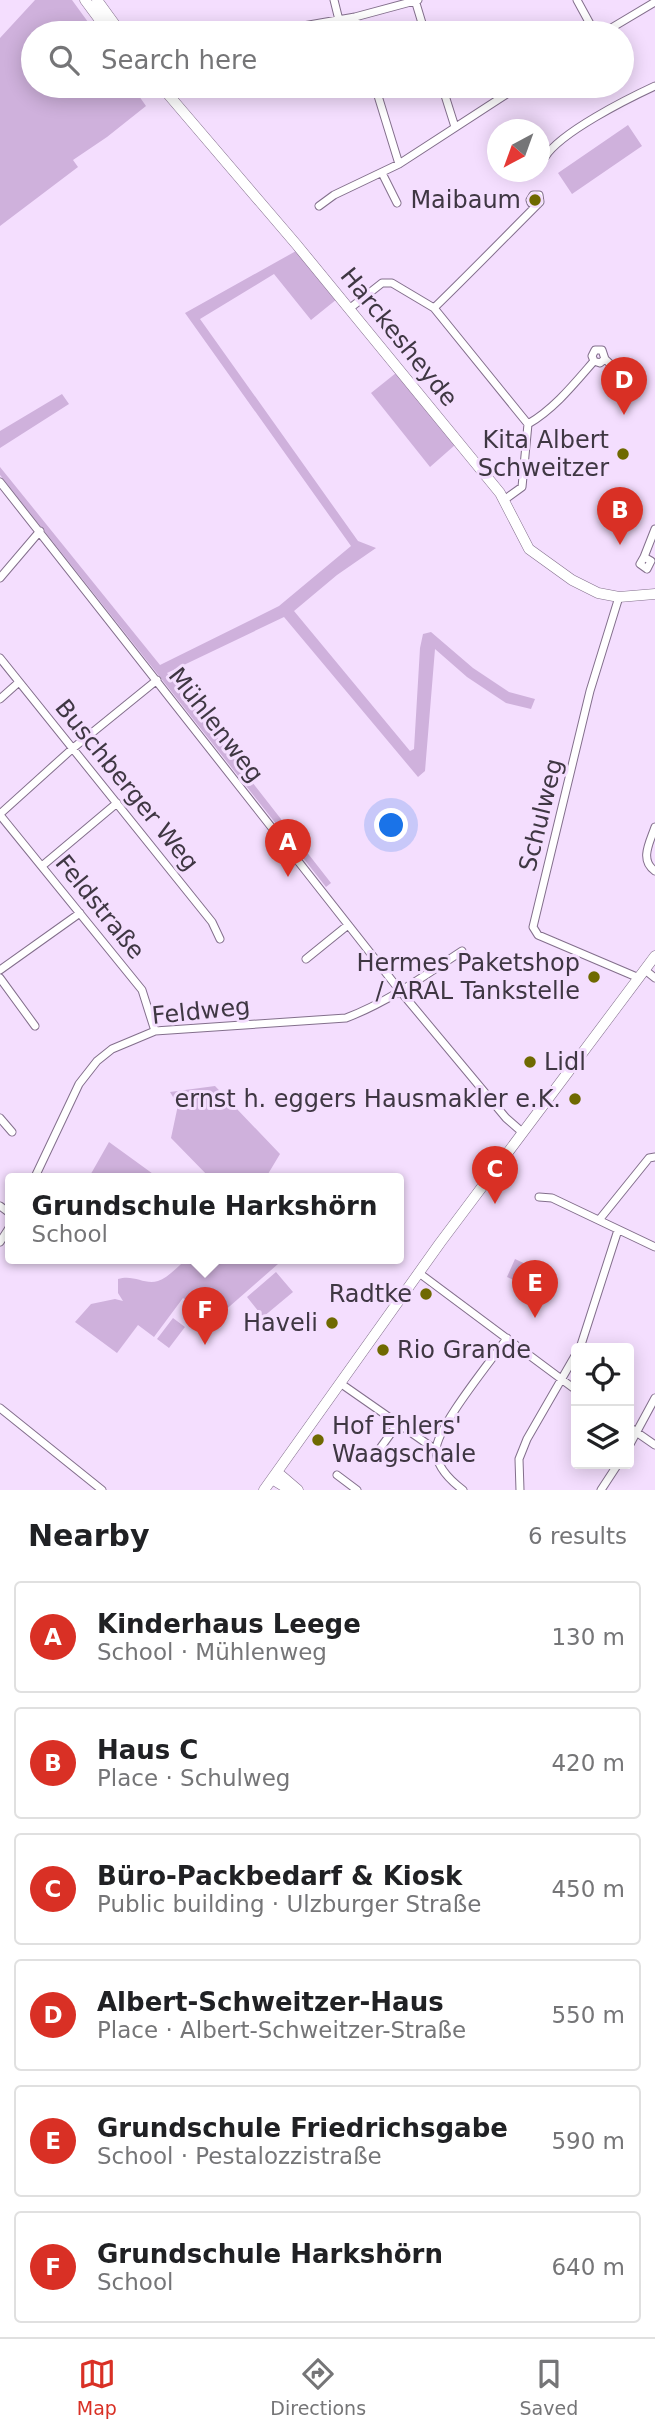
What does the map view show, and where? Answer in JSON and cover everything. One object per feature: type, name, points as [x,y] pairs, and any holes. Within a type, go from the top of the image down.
[{"type":"main road","points":[[85,0],[101,21]]},
{"type":"main road","points":[[97,0],[112,21]]},
{"type":"main road","name":"Harckesheyde","points":[[171,98],[505,500],[524,542],[542,560],[587,589],[619,597],[655,594]]},
{"type":"main road","points":[[264,1490],[522,1132],[655,956]]},
{"type":"main road","points":[[274,1476],[290,1490]]},
{"type":"main road","points":[[274,1476],[298,1490]]},
{"type":"street","points":[[334,0],[339,20]]},
{"type":"street","points":[[333,21],[416,0],[422,21]]},
{"type":"street","points":[[577,0],[588,21]]},
{"type":"street","points":[[623,21],[655,2]]},
{"type":"street","points":[[355,17],[356,21]]},
{"type":"street","points":[[634,97],[655,86]]},
{"type":"street","points":[[379,98],[399,163]]},
{"type":"street","points":[[446,98],[455,127]]},
{"type":"street","points":[[319,206],[334,195],[399,163],[500,98]]},
{"type":"street","points":[[550,150],[588,122],[633,98]]},
{"type":"street","points":[[382,173],[397,203]]},
{"type":"street","points":[[434,308],[538,204]]},
{"type":"street","points":[[349,309],[386,282],[434,308],[528,424],[522,486],[505,500]]},
{"type":"street","points":[[528,424],[541,417],[594,361],[592,353],[599,349],[605,353],[605,359],[623,376]]},
{"type":"street","name":"Mühlenweg","points":[[0,482],[401,992],[506,1118],[522,1132]]},
{"type":"street","points":[[644,557],[655,529]]},
{"type":"street","points":[[0,578],[40,531]]},
{"type":"street","name":"Schulweg","points":[[619,597],[590,691],[533,927],[538,935],[655,978]]},
{"type":"street","name":"Buschberger Weg","points":[[0,658],[212,922],[220,939]]},
{"type":"street","points":[[0,814],[72,749],[156,680]]},
{"type":"street","points":[[0,699],[19,682]]},
{"type":"street","points":[[42,866],[117,803]]},
{"type":"street","name":"Feldstraße","points":[[0,814],[142,990],[155,1031]]},
{"type":"street","points":[[655,827],[646,858],[655,871]]},
{"type":"street","points":[[0,970],[80,913]]},
{"type":"street","points":[[306,959],[348,925]]},
{"type":"street","points":[[401,992],[462,951]]},
{"type":"street","points":[[0,978],[35,1026]]},
{"type":"street","name":"Feldweg","points":[[37,1173],[87,1072],[112,1049],[155,1031],[346,1018],[371,1009],[401,992]]},
{"type":"street","points":[[0,1118],[12,1132]]},
{"type":"street","points":[[599,1220],[649,1158],[655,1157]]},
{"type":"street","points":[[539,1197],[552,1198],[655,1247]]},
{"type":"street","points":[[582,1343],[618,1230]]},
{"type":"street","points":[[419,1273],[571,1386]]},
{"type":"street","points":[[463,1490],[443,1470],[436,1450],[443,1429],[508,1338]]},
{"type":"street","points":[[520,1490],[519,1459],[527,1439],[571,1362]]},
{"type":"street","points":[[340,1383],[436,1450]]},
{"type":"street","points":[[634,1439],[655,1398]]},
{"type":"street","points":[[0,1408],[102,1490]]},
{"type":"street","points":[[373,1458],[397,1425]]},
{"type":"street","points":[[634,1430],[655,1445]]},
{"type":"street","points":[[601,1490],[615,1469]]},
{"type":"street","points":[[337,1475],[357,1490]]},
{"type":"shaded area","points":[[35,0],[72,0],[87,21],[21,21],[21,98],[140,98],[146,106],[73,160],[78,167],[0,226],[0,38]]},
{"type":"shaded area","points":[[628,125],[642,146],[572,194],[558,173]]},
{"type":"shaded area","points":[[296,251],[337,299],[311,320],[274,274],[200,319],[358,541],[376,548],[337,575],[294,611],[410,751],[414,749],[423,634],[431,632],[473,668],[509,692],[535,699],[531,709],[506,703],[467,677],[435,649],[425,771],[418,777],[284,617],[167,673],[331,883],[326,887],[0,475],[0,467],[160,665],[279,606],[351,546],[185,313]]},
{"type":"shaded area","points":[[396,373],[455,445],[430,467],[371,393]]},
{"type":"shaded area","points":[[62,394],[69,404],[0,448],[0,431]]},
{"type":"shaded area","points":[[215,1086],[280,1154],[269,1173],[205,1173],[171,1138],[178,1105],[170,1092]]},
{"type":"shaded area","points":[[109,1142],[152,1173],[91,1173]]},
{"type":"shaded area","points":[[515,1259],[547,1274],[540,1291],[507,1277]]},
{"type":"shaded area","points":[[181,1264],[278,1264],[214,1320],[183,1298],[154,1337],[138,1325],[117,1353],[75,1322],[91,1304],[115,1299],[123,1301],[118,1293],[118,1279],[148,1282],[158,1281]]},
{"type":"shaded area","points":[[276,1272],[293,1292],[263,1317],[247,1297]]},
{"type":"shaded area","points":[[173,1318],[185,1327],[169,1348],[157,1339]]},
{"type":"place","name":"Maibaum","points":[[535,200]]},
{"type":"place","name":"Albert-Schweitzer-Haus","points":[[624,415]]},
{"type":"place","name":"Kita Albert Schweitzer","points":[[623,454]]},
{"type":"place","name":"Haus C","points":[[620,545]]},
{"type":"place","name":"Kinderhaus Leege","points":[[288,877]]},
{"type":"place","name":"Hermes Paketshop / ARAL Tankstelle","points":[[594,977]]},
{"type":"place","name":"Lidl","points":[[530,1062]]},
{"type":"place","name":"ernst h. eggers Hausmakler e.K.","points":[[575,1099]]},
{"type":"place","name":"Büro-Packbedarf & Kiosk","points":[[495,1204]]},
{"type":"place","name":"Radtke","points":[[426,1294]]},
{"type":"place","name":"Grundschule Friedrichsgabe","points":[[535,1318]]},
{"type":"place","name":"Haveli","points":[[332,1323]]},
{"type":"place","name":"Grundschule Harkshörn","points":[[205,1345]]},
{"type":"place","name":"Rio Grande","points":[[383,1350]]},
{"type":"place","name":"Hof Ehlers' Waagschale","points":[[318,1440]]}]
